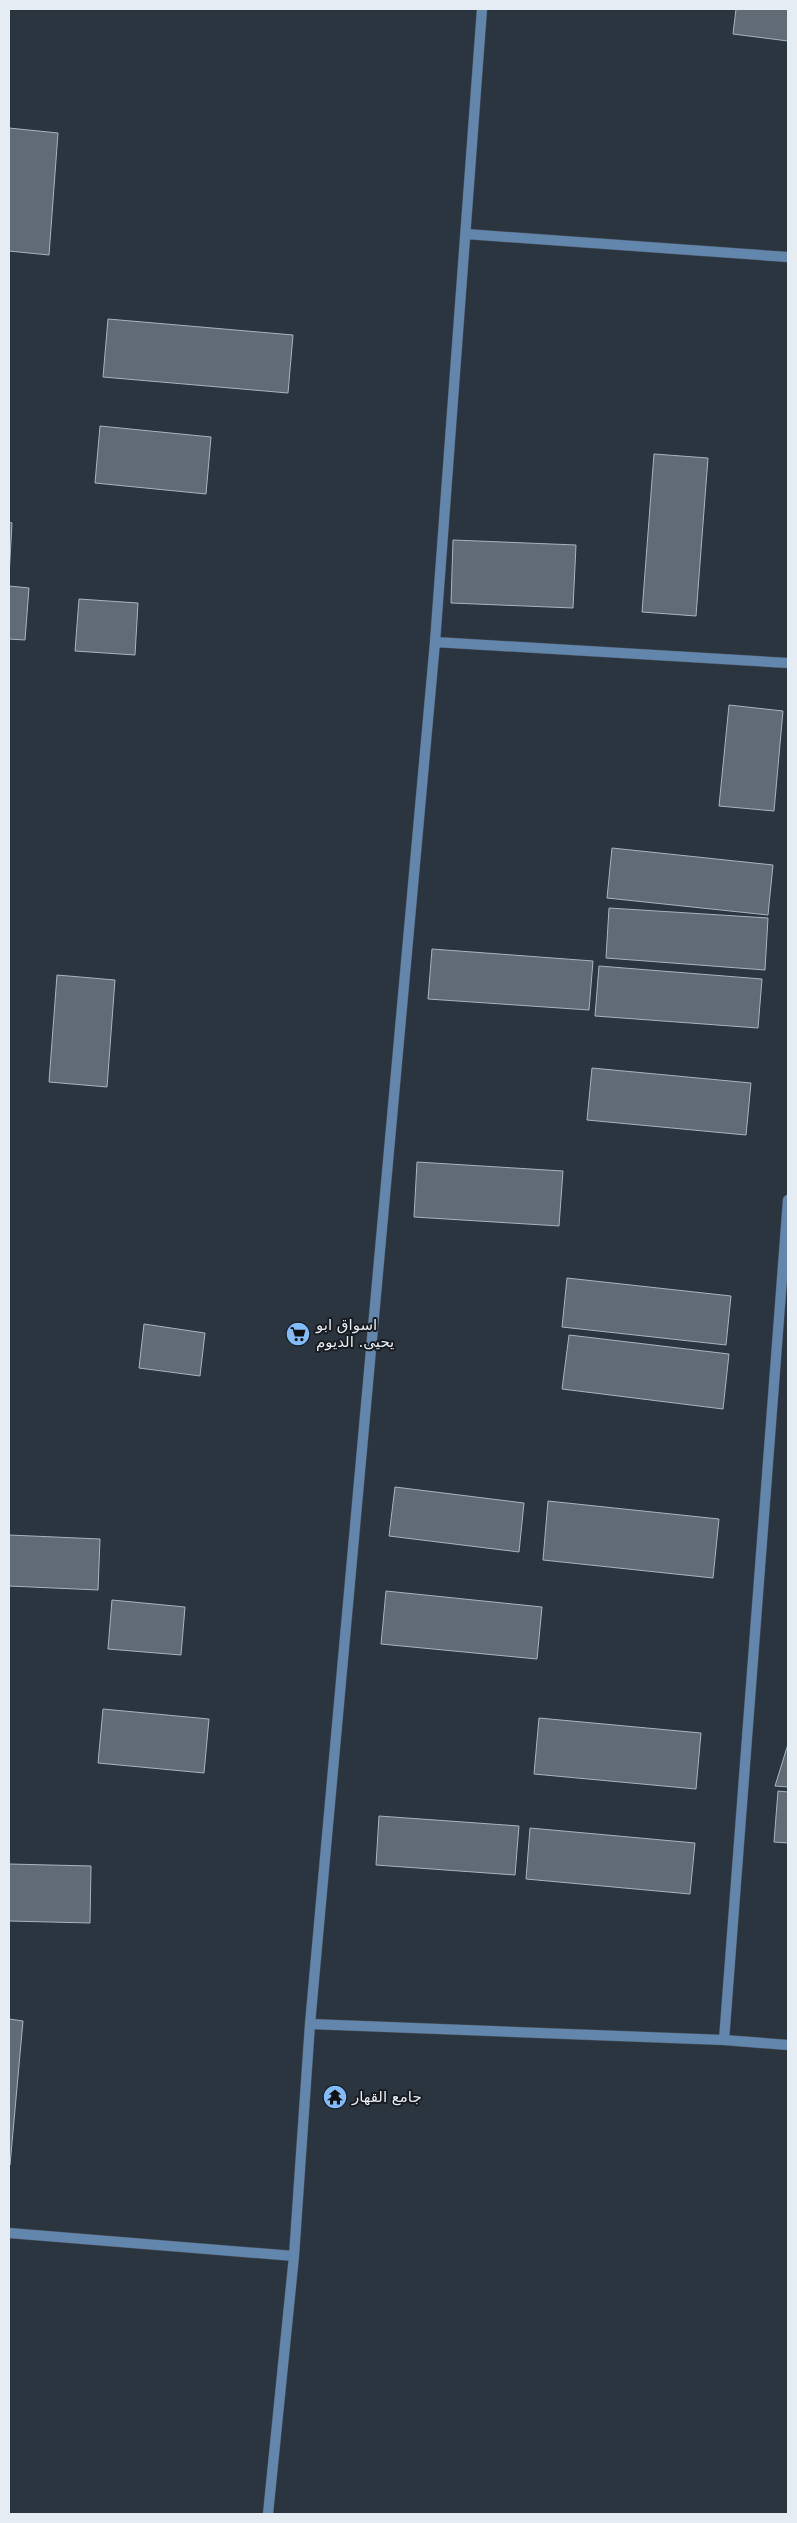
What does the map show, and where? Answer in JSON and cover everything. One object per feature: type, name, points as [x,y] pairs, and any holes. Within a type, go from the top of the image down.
[{"type":"street","points":[[268,2514],[294,2256],[310,2024],[435,642],[482,9]]},
{"type":"street","points":[[466,234],[788,257]]},
{"type":"street","points":[[435,642],[788,663]]},
{"type":"street","points":[[724,2040],[788,1200]]},
{"type":"street","points":[[310,2024],[724,2040],[788,2045]]},
{"type":"street","points":[[9,2233],[294,2256]]},
{"type":"building","points":[[736,9],[788,9],[788,41],[733,34]]},
{"type":"building","points":[[9,128],[58,133],[49,255],[9,251]]},
{"type":"building","points":[[108,319],[293,335],[288,393],[103,377]]},
{"type":"building","points":[[100,426],[211,437],[206,494],[95,483]]},
{"type":"building","points":[[654,454],[708,458],[696,616],[642,612]]},
{"type":"building","points":[[9,522],[12,523],[9,577]]},
{"type":"building","points":[[453,540],[576,545],[573,608],[451,603]]},
{"type":"building","points":[[9,586],[29,588],[25,640],[9,639]]},
{"type":"building","points":[[79,599],[138,603],[135,655],[75,651]]},
{"type":"building","points":[[729,705],[783,711],[774,811],[719,806]]},
{"type":"building","points":[[612,848],[773,865],[768,915],[607,898]]},
{"type":"building","points":[[609,908],[768,918],[765,970],[606,958]]},
{"type":"building","points":[[432,949],[593,961],[589,1010],[428,999]]},
{"type":"building","points":[[599,966],[762,979],[758,1028],[595,1016]]},
{"type":"building","points":[[57,975],[115,980],[107,1087],[49,1082]]},
{"type":"building","points":[[592,1068],[751,1083],[746,1135],[587,1120]]},
{"type":"building","points":[[417,1162],[563,1171],[559,1226],[414,1217]]},
{"type":"building","points":[[567,1278],[731,1296],[726,1345],[562,1327]]},
{"type":"building","points":[[144,1324],[205,1333],[200,1376],[139,1368]]},
{"type":"building","points":[[569,1335],[729,1354],[723,1409],[562,1389]]},
{"type":"building","points":[[395,1487],[524,1503],[519,1552],[389,1536]]},
{"type":"building","points":[[548,1501],[719,1519],[713,1578],[543,1560]]},
{"type":"building","points":[[9,1535],[100,1539],[98,1590],[9,1586]]},
{"type":"building","points":[[386,1591],[542,1607],[537,1659],[381,1644]]},
{"type":"building","points":[[112,1600],[185,1607],[181,1655],[108,1649]]},
{"type":"building","points":[[103,1709],[209,1719],[204,1773],[98,1763]]},
{"type":"building","points":[[539,1718],[701,1733],[696,1789],[534,1774]]},
{"type":"building","points":[[788,1744],[788,1787],[775,1786]]},
{"type":"building","points":[[778,1791],[788,1792],[788,1843],[774,1842]]},
{"type":"building","points":[[379,1816],[519,1826],[515,1875],[376,1865]]},
{"type":"building","points":[[530,1828],[695,1843],[690,1894],[526,1879]]},
{"type":"building","points":[[9,1864],[91,1866],[90,1923],[9,1921]]},
{"type":"building","points":[[9,2019],[23,2021],[10,2165],[9,2164]]},
{"type":"place","name":"اسواق ابو يحيى. الديوم","points":[[298,1334]]},
{"type":"place","name":"جامع القهار","points":[[335,2097]]}]
